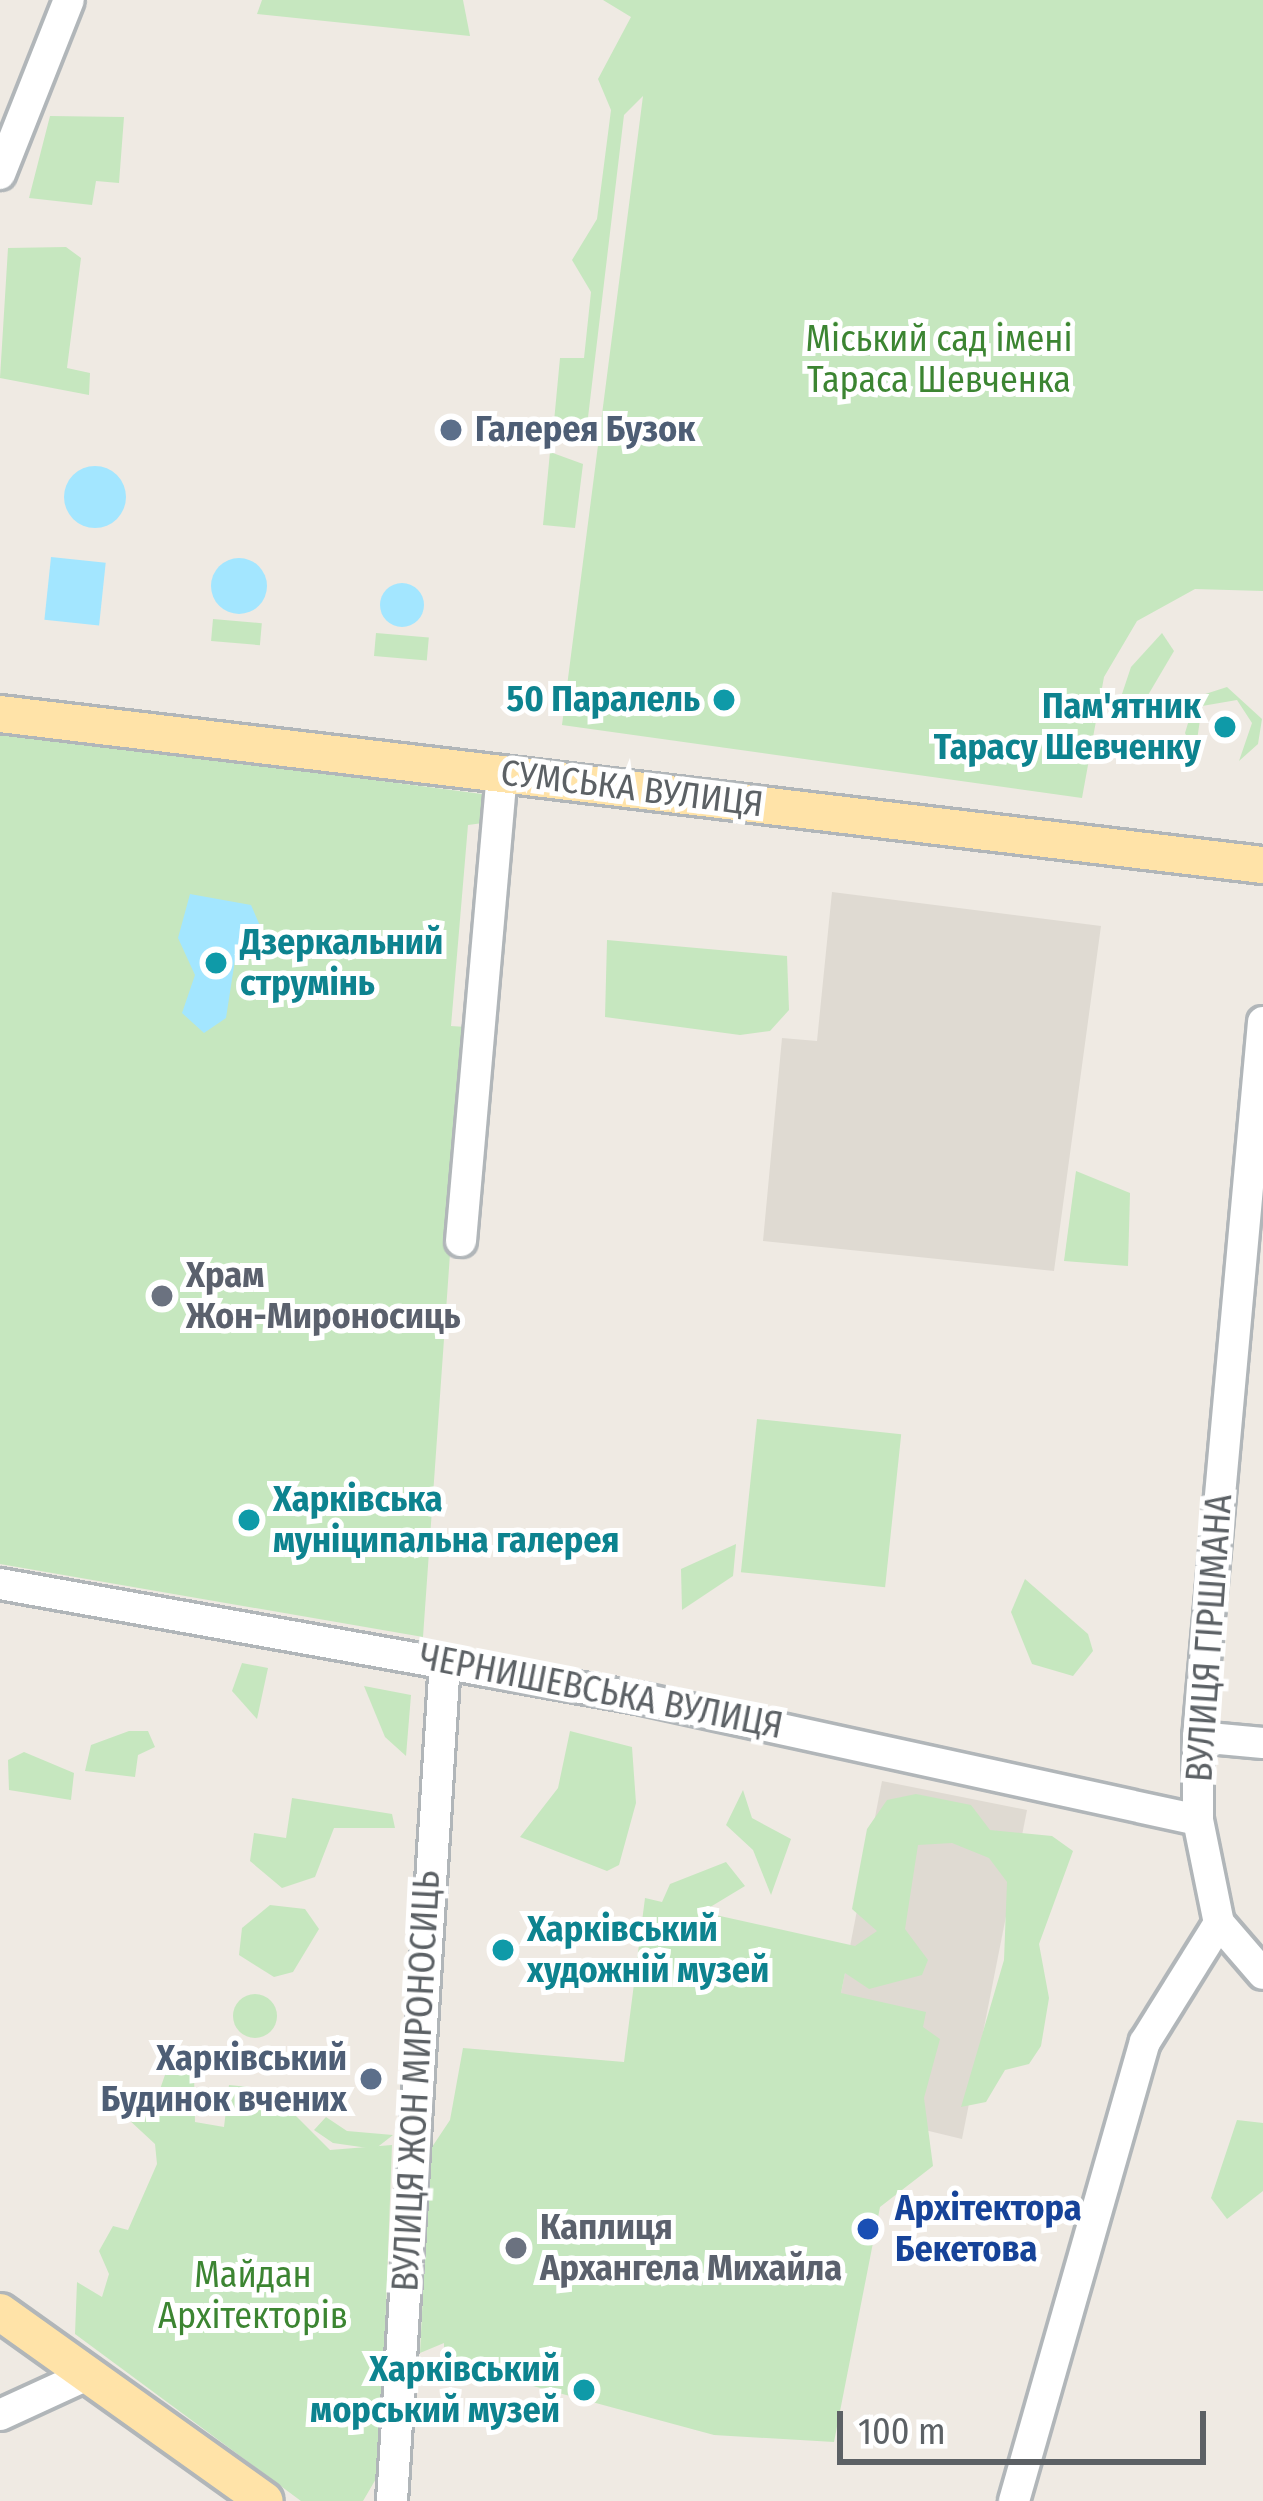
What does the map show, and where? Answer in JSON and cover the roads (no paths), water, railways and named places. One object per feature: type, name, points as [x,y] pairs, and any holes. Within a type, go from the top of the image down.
[{"type":"main road","name":"СУМСЬКА ВУЛИЦЯ","points":[[0,714],[1263,865]]},
{"type":"main road","points":[[0,2312],[265,2501]]},
{"type":"street","points":[[0,173],[69,0]]},
{"type":"street","points":[[460,1241],[502,774]]},
{"type":"street","name":"ВУЛИЦЯ ГІРШМАНА","points":[[1219,1923],[1198,1820],[1198,1737],[1263,1022]]},
{"type":"street","name":"ЧЕРНИШЕВСЬКА ВУЛИЦЯ","points":[[0,1584],[651,1701],[1198,1820]]},
{"type":"street","name":"ВУЛИЦЯ ЖОН МИРОНОСИЦЬ","points":[[392,2501],[445,1662]]},
{"type":"street","points":[[1198,1737],[1263,1743]]},
{"type":"street","points":[[1014,2501],[1145,2042],[1219,1923],[1263,1974]]},
{"type":"street","points":[[0,2415],[89,2374]]},
{"type":"water","points":[[95,466],[117,475],[126,497],[117,519],[95,528],[73,519],[64,497],[73,475]]},
{"type":"water","points":[[51,557],[106,563],[99,625],[44,620]]},
{"type":"water","points":[[239,558],[259,566],[267,586],[259,606],[239,614],[219,606],[211,586],[219,566]]},
{"type":"water","points":[[402,583],[418,589],[424,605],[418,621],[402,627],[386,621],[380,605],[386,589]]},
{"type":"water","name":"Дзеркальний струмінь","points":[[190,894],[251,905],[261,928],[237,947],[226,1018],[204,1033],[182,1013],[195,975],[178,938]]},
{"type":"place","name":"Галерея Бузок","points":[[451,430]]},
{"type":"place","name":"50 Паралель","points":[[724,700]]},
{"type":"place","name":"Пам'ятник Тарасу Шевченку","points":[[1225,727]]},
{"type":"place","name":"Дзеркальний струмінь","points":[[216,963]]},
{"type":"place","name":"Храм Жон-Мироносиць","points":[[162,1296]]},
{"type":"place","name":"Харківська муніципальна галерея","points":[[249,1520]]},
{"type":"place","name":"Харківський художній музей","points":[[503,1950]]},
{"type":"place","name":"Харківський Будинок вчених","points":[[371,2079]]},
{"type":"place","name":"Архітектора Бекетова","points":[[868,2229]]},
{"type":"place","name":"Каплиця Архангела Михайла","points":[[516,2248]]},
{"type":"place","name":"Харківський морський музей","points":[[584,2390]]},
{"type":"park label","name":"Міський сад імені Тараса Шевченка","points":[[939,360]]},
{"type":"park label","name":"Майдан Архітекторів","points":[[253,2296]]}]
